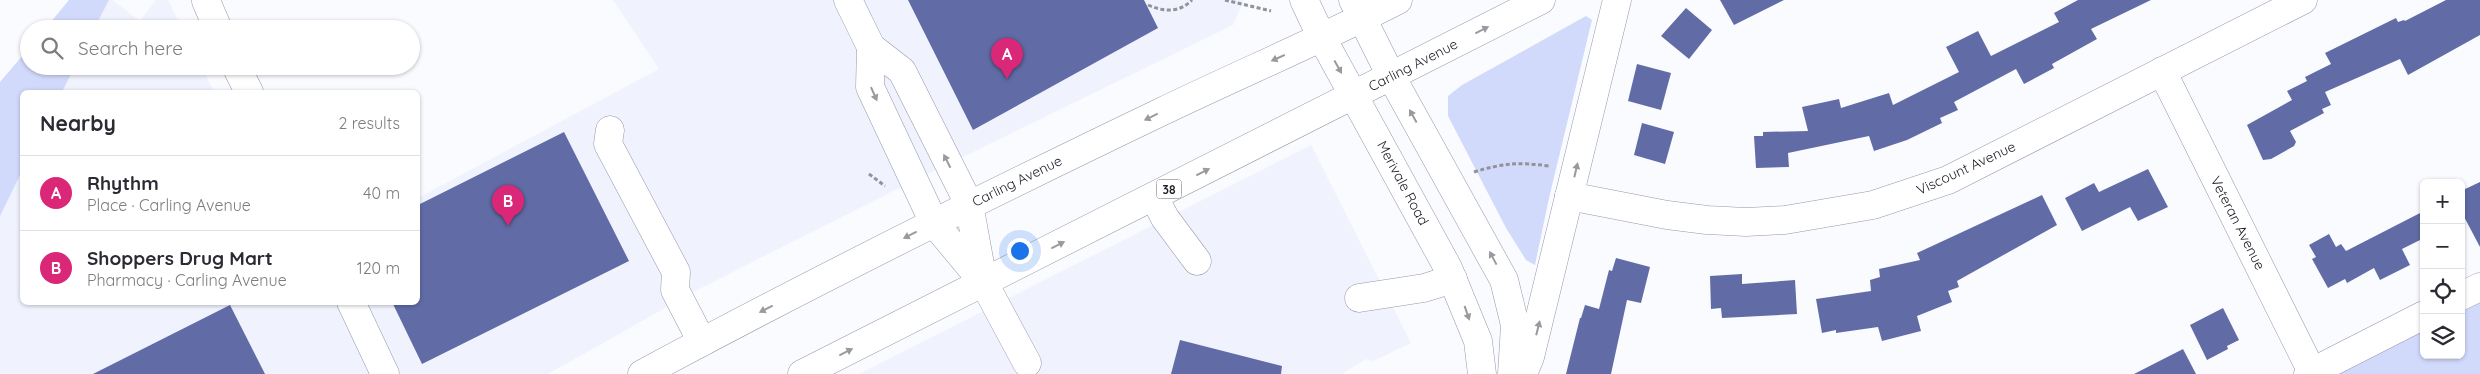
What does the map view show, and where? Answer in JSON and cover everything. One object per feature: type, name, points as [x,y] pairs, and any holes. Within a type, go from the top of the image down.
[{"type":"main road","points":[[848,0],[871,46],[902,71],[969,204],[984,283]]},
{"type":"main road","name":"Merivale Road","points":[[1304,0],[1322,38],[1453,279],[1478,341],[1482,374]]},
{"type":"main road","name":"Carling Avenue","points":[[642,374],[969,204],[1195,96],[1322,38],[1358,9],[1398,0]]},
{"type":"main road","name":"Carling Avenue","points":[[817,371],[984,283],[1540,0]]},
{"type":"main road","points":[[1523,374],[1530,357],[1617,0]]},
{"type":"main road","name":"Viscount Avenue","points":[[1569,196],[1707,220],[1756,222],[1833,214],[1914,193],[1948,180],[2303,0]]},
{"type":"main road","points":[[206,2],[214,20]]},
{"type":"main road","points":[[1358,9],[1391,76],[1504,280],[1515,325],[1512,374]]},
{"type":"main road","points":[[871,46],[870,87],[934,222],[984,283],[1027,362]]},
{"type":"main road","name":"Veteran Avenue","points":[[2162,71],[2311,373]]},
{"type":"main road","points":[[240,75],[247,90]]},
{"type":"main road","points":[[610,130],[608,144],[676,272],[674,290],[702,342]]},
{"type":"main road","points":[[1154,197],[1165,218],[1197,261]]},
{"type":"main road","points":[[1359,298],[1424,288],[1453,279]]},
{"type":"main road","points":[[2465,294],[2480,287]]},
{"type":"main road","points":[[352,305],[385,374]]},
{"type":"main road","points":[[2311,373],[2420,317]]},
{"type":"path","points":[[1148,5],[1162,11],[1172,11],[1182,8],[1192,0]]},
{"type":"path","points":[[1225,0],[1270,11]]},
{"type":"path","points":[[1471,173],[1498,165],[1520,162],[1553,166]]},
{"type":"shaded area","points":[[69,0],[109,0],[99,20],[52,20]]},
{"type":"shaded area","points":[[109,0],[112,0],[139,20],[99,20]]},
{"type":"shaded area","points":[[156,0],[168,0],[178,20],[141,20]]},
{"type":"shaded area","points":[[613,0],[1244,0],[1233,25],[893,191],[699,289],[548,374],[0,374],[0,215],[20,175],[20,305],[420,305],[420,197],[659,69]]},
{"type":"shaded area","points":[[1586,16],[1592,20],[1549,198],[1535,265],[1526,260],[1506,228],[1448,116],[1448,96],[1462,85]]},
{"type":"shaded area","points":[[20,59],[20,75],[70,75],[63,90],[20,90],[20,175],[0,216],[0,82]]},
{"type":"shaded area","points":[[70,75],[206,75],[213,90],[63,90]]},
{"type":"shaded area","points":[[1311,145],[1411,343],[1373,361],[1366,359],[1342,374],[859,374]]},
{"type":"shaded area","points":[[2480,297],[2480,374],[2325,374],[2420,327],[2420,359],[2465,359],[2465,304]]},
{"type":"building","points":[[908,0],[1144,0],[1158,28],[973,130]]},
{"type":"building","points":[[1720,0],[1784,0],[1734,25]]},
{"type":"building","points":[[2078,0],[2151,0],[2091,29],[2097,39],[2052,64],[2054,68],[2024,84],[2016,69],[1954,102],[1958,110],[1940,118],[1942,123],[1907,140],[1874,151],[1869,136],[1788,153],[1789,167],[1756,168],[1754,136],[1763,136],[1763,132],[1808,131],[1802,107],[1839,99],[1841,108],[1889,93],[1893,105],[1959,72],[1946,47],[1978,31],[1991,56],[2059,22],[2054,13]]},
{"type":"building","points":[[2446,0],[2480,0],[2480,35],[2408,75],[2400,59],[2325,92],[2331,105],[2322,109],[2324,113],[2290,131],[2296,142],[2294,146],[2271,159],[2263,160],[2247,125],[2292,100],[2287,91],[2307,81],[2305,77],[2331,64],[2325,53],[2396,18],[2398,22],[2405,21]]},
{"type":"building","points":[[1686,8],[1712,30],[1689,59],[1661,36]]},
{"type":"building","points":[[1637,64],[1671,73],[1661,110],[1628,101]]},
{"type":"building","points":[[1642,123],[1674,132],[1665,164],[1634,155]]},
{"type":"building","points":[[564,132],[629,261],[422,364],[393,305],[420,305],[420,204]]},
{"type":"building","points":[[2148,169],[2168,207],[2138,221],[2130,207],[2082,231],[2065,198],[2094,183],[2099,192]]},
{"type":"building","points":[[2480,182],[2480,247],[2465,219],[2465,189]]},
{"type":"building","points":[[2042,195],[2057,225],[1957,281],[1959,287],[1948,291],[1952,302],[1917,316],[1921,331],[1882,341],[1878,327],[1822,333],[1816,299],[1871,291],[1870,280],[1880,277],[1879,269],[1920,260],[1917,253]]},
{"type":"building","points":[[2420,213],[2420,240],[2402,249],[2410,265],[2380,280],[2374,268],[2347,283],[2345,279],[2328,288],[2312,259],[2316,257],[2309,245],[2329,234],[2336,247],[2341,244],[2346,251]]},
{"type":"building","points":[[1616,258],[1650,267],[1641,303],[1627,300],[1611,374],[1566,374],[1585,305],[1599,309],[1609,270],[1612,271]]},
{"type":"building","points":[[1742,274],[1742,284],[1795,280],[1797,314],[1722,318],[1721,308],[1711,309],[1710,276]]},
{"type":"building","points":[[230,305],[265,374],[93,374]]},
{"type":"building","points":[[2223,308],[2239,340],[2227,346],[2228,349],[2207,360],[2190,325]]},
{"type":"building","points":[[1180,340],[1282,366],[1281,374],[1171,374]]},
{"type":"building","points":[[2183,349],[2196,374],[2134,374]]},
{"type":"place","name":"Rhythm","points":[[1007,79]]},
{"type":"place","name":"Shoppers Drug Mart","points":[[508,226]]}]
